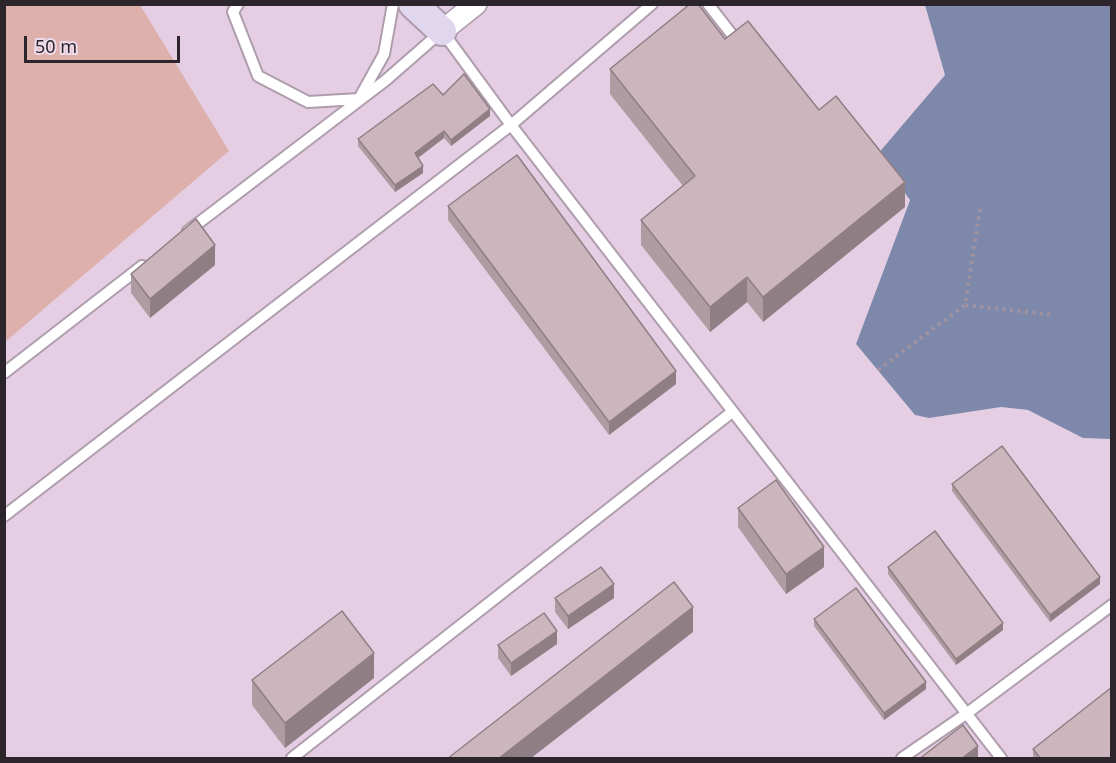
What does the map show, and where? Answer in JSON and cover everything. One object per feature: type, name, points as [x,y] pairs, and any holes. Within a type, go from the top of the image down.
[{"type":"main road","points":[[412,4],[442,31]]},
{"type":"street","points":[[442,31],[476,4]]},
{"type":"lane","points":[[238,4],[233,12],[258,76],[308,102],[359,99]]},
{"type":"lane","points":[[359,99],[384,54],[393,4]]},
{"type":"lane","points":[[4,516],[511,125],[652,4]]},
{"type":"lane","points":[[708,4],[733,36]]},
{"type":"lane","points":[[182,236],[386,80],[442,31],[511,125],[1001,759]]},
{"type":"lane","points":[[4,373],[154,257]]},
{"type":"lane","points":[[292,759],[732,412]]},
{"type":"lane","points":[[902,759],[1112,605]]},
{"type":"path","points":[[965,305],[980,209]]},
{"type":"path","points":[[878,370],[965,305],[1054,315]]},
{"type":"shaded area","points":[[5,4],[140,5],[229,151],[5,342]]},
{"type":"shaded area","points":[[4,5],[925,5],[945,75],[877,155],[910,199],[856,344],[915,415],[929,418],[1001,407],[1028,410],[1083,438],[1111,439],[1111,758],[5,758]]},
{"type":"water","points":[[925,5],[1111,5],[1111,439],[1083,438],[1028,410],[1001,407],[929,418],[915,415],[856,344],[910,200],[877,155],[945,75]]},
{"type":"building","points":[[690,4],[698,4],[725,39],[748,21],[819,110],[836,96],[905,182],[763,297],[747,277],[710,307],[641,220],[695,176],[610,69]]},
{"type":"building","points":[[464,74],[490,109],[451,140],[444,131],[415,153],[423,166],[395,185],[358,139],[433,84],[443,95]]},
{"type":"building","points":[[517,155],[676,371],[609,422],[448,206]]},
{"type":"building","points":[[196,219],[215,245],[150,299],[131,274]]},
{"type":"building","points":[[1002,446],[1100,577],[1050,615],[952,484]]},
{"type":"building","points":[[776,480],[824,547],[786,574],[738,508]]},
{"type":"building","points":[[935,531],[1003,623],[956,659],[888,567]]},
{"type":"building","points":[[601,567],[614,584],[568,616],[555,598]]},
{"type":"building","points":[[674,582],[693,607],[498,759],[447,759]]},
{"type":"building","points":[[856,588],[926,682],[884,713],[814,619]]},
{"type":"building","points":[[342,611],[374,653],[285,723],[252,680]]},
{"type":"building","points":[[544,613],[557,631],[511,663],[498,645]]},
{"type":"building","points":[[1112,687],[1112,759],[1041,759],[1033,749]]},
{"type":"building","points":[[963,725],[978,746],[961,759],[919,759]]}]
